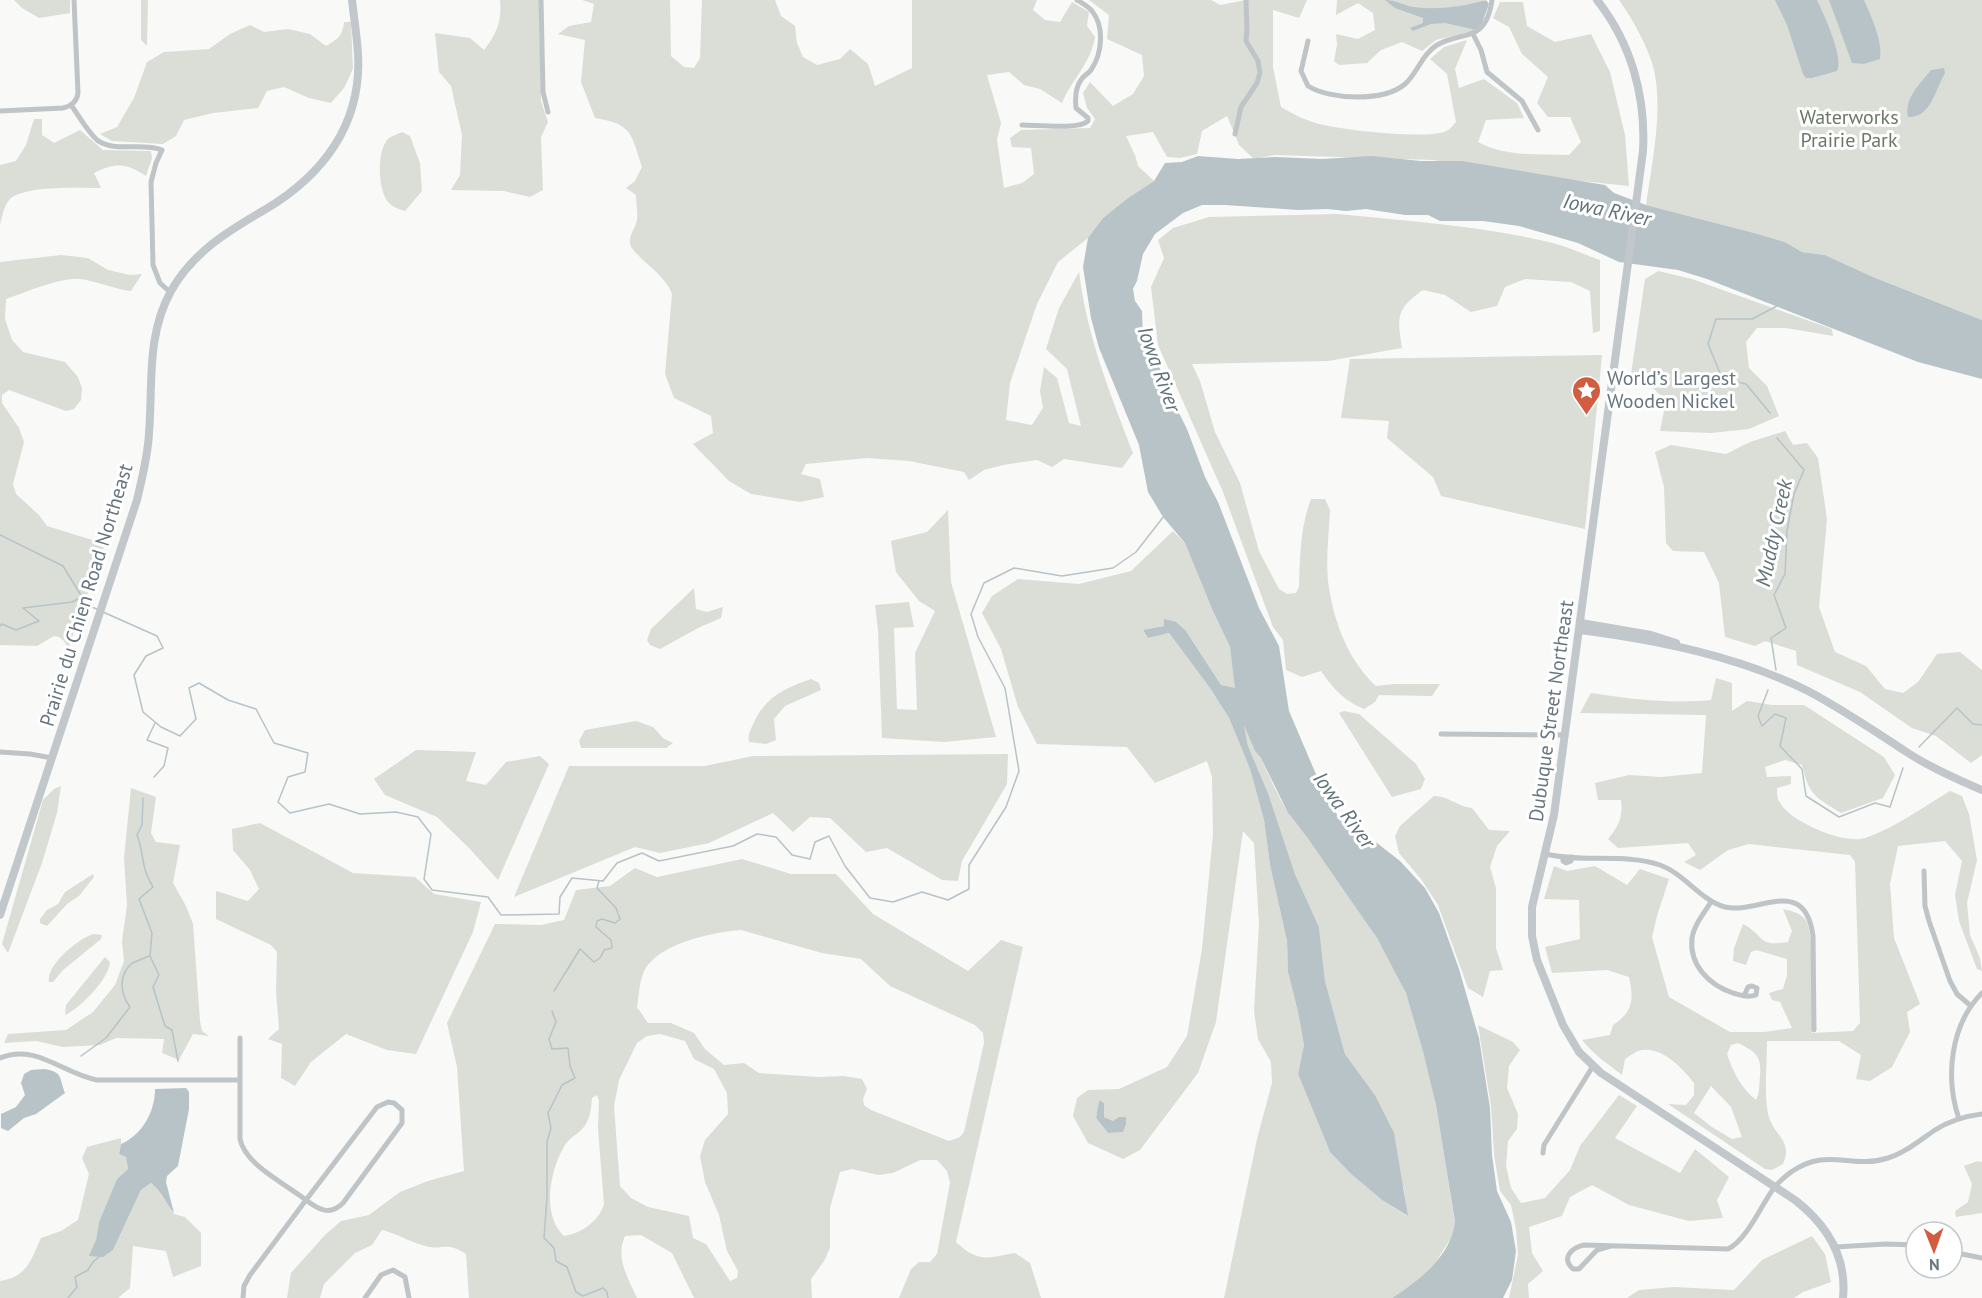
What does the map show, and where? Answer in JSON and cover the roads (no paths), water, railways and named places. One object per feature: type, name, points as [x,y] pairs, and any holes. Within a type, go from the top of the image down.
[{"type":"main road","name":"Prairie du Chien Road Northeast","points":[[0,915],[98,623],[142,479],[149,433],[152,353],[157,327],[171,293],[203,251],[222,236],[294,191],[312,176],[336,144],[349,114],[357,79],[358,54],[352,0]]},
{"type":"main road","name":"Dubuque Street Northeast","points":[[1597,0],[1613,22],[1632,61],[1642,101],[1644,143],[1552,829],[1532,907],[1534,951],[1566,1032],[1579,1052],[1593,1066],[1775,1187],[1815,1217],[1835,1246],[1842,1269],[1844,1298]]},
{"type":"main road","points":[[1580,626],[1700,652],[1757,670],[1805,690],[1854,717],[1905,752],[1944,774],[1982,790]]},
{"type":"street","points":[[0,111],[63,108],[71,105],[78,93],[74,0]]},
{"type":"street","points":[[541,0],[543,92],[548,112]]},
{"type":"street","points":[[1022,125],[1072,126],[1087,123],[1088,118],[1076,108],[1075,95],[1080,81],[1091,70],[1099,54],[1100,33],[1099,22],[1091,10],[1077,0]]},
{"type":"street","points":[[1235,134],[1241,107],[1257,83],[1260,73],[1258,61],[1246,42],[1246,0]]},
{"type":"street","points":[[1308,41],[1301,66],[1305,82],[1313,89],[1351,97],[1380,94],[1398,89],[1413,76],[1437,45],[1473,34],[1484,22],[1492,0]]},
{"type":"street","points":[[1473,34],[1481,50],[1487,72],[1522,101],[1538,130]]},
{"type":"street","points":[[71,105],[93,135],[104,145],[152,147],[162,150],[151,182],[153,265],[160,283],[171,293]]},
{"type":"street","points":[[1441,734],[1565,735]]},
{"type":"street","points":[[0,752],[52,758]]},
{"type":"street","points":[[1546,854],[1662,866],[1680,876],[1711,902],[1737,909],[1782,900],[1793,903],[1810,921],[1813,936],[1814,1030]]},
{"type":"street","points":[[1924,871],[1925,906],[1936,941],[1953,988],[1971,1006]]},
{"type":"street","points":[[1711,902],[1693,932],[1691,948],[1693,957],[1701,972],[1713,983],[1744,996]]},
{"type":"street","points":[[1959,1119],[1953,1096],[1954,1054],[1959,1030],[1971,1006],[1982,993]]},
{"type":"street","points":[[240,1038],[240,1138],[244,1151],[253,1161],[306,1200],[320,1210],[334,1210],[340,1206],[402,1123],[403,1113],[399,1106],[388,1102],[377,1107],[306,1200],[250,1275],[244,1286],[243,1298]]},
{"type":"street","points":[[0,1058],[12,1054],[29,1054],[46,1059],[77,1075],[97,1080],[240,1080]]},
{"type":"street","points":[[1543,1153],[1544,1145],[1593,1066]]},
{"type":"street","points":[[1611,1246],[1597,1250],[1579,1269],[1573,1269],[1568,1264],[1569,1254],[1575,1248],[1584,1245],[1728,1249],[1745,1232],[1775,1187],[1802,1165],[1821,1159],[1860,1162],[1886,1159],[1897,1155],[1937,1129],[1959,1119],[1982,1114]]},
{"type":"street","points":[[1835,1246],[1904,1245]]},
{"type":"street","points":[[1964,1254],[1982,1258]]},
{"type":"street","points":[[365,1298],[381,1275],[393,1270],[405,1277],[409,1298]]},
{"type":"water","points":[[1385,0],[1422,8],[1466,5],[1483,1],[1489,4],[1482,23],[1476,30],[1445,23],[1431,24],[1413,31],[1410,28],[1423,23],[1423,18],[1395,8]]},
{"type":"water","points":[[1775,0],[1817,0],[1836,46],[1837,71],[1806,78],[1787,25]]},
{"type":"water","points":[[1829,0],[1864,0],[1878,37],[1880,59],[1864,64],[1852,63]]},
{"type":"water","points":[[1944,68],[1945,73],[1927,108],[1916,116],[1908,117],[1908,104],[1918,86],[1931,70]]},
{"type":"water","name":"Iowa River","points":[[1198,156],[1238,159],[1275,157],[1322,159],[1372,156],[1421,161],[1462,161],[1605,185],[1614,193],[1646,205],[1785,242],[1802,252],[1825,255],[1873,277],[1982,320],[1982,379],[1918,362],[1707,279],[1678,270],[1619,262],[1578,243],[1519,226],[1483,221],[1440,221],[1428,215],[1405,215],[1366,209],[1298,210],[1202,205],[1183,213],[1155,234],[1143,254],[1133,289],[1135,301],[1142,311],[1143,339],[1162,373],[1165,398],[1179,413],[1187,429],[1259,608],[1279,646],[1289,711],[1327,800],[1345,826],[1377,843],[1400,861],[1425,888],[1439,913],[1459,969],[1479,1038],[1490,1108],[1492,1155],[1497,1191],[1511,1222],[1516,1251],[1512,1280],[1503,1298],[1392,1298],[1413,1284],[1440,1257],[1447,1246],[1455,1222],[1436,1105],[1406,993],[1377,938],[1288,813],[1244,725],[1248,746],[1268,793],[1295,874],[1319,927],[1325,981],[1345,1054],[1375,1095],[1394,1133],[1408,1216],[1382,1200],[1350,1173],[1330,1152],[1298,1074],[1304,1045],[1288,972],[1287,941],[1270,865],[1264,820],[1250,769],[1229,718],[1169,633],[1148,638],[1143,630],[1164,626],[1164,619],[1176,622],[1186,631],[1221,685],[1235,688],[1230,647],[1185,543],[1163,517],[1148,492],[1139,445],[1099,348],[1091,318],[1083,267],[1088,238],[1103,218],[1154,181],[1165,163],[1182,162]]},
{"type":"water","points":[[44,1069],[57,1074],[65,1093],[36,1114],[24,1118],[8,1131],[1,1128],[1,1114],[16,1107],[25,1095],[21,1083],[24,1074],[31,1070]]},
{"type":"water","points":[[186,1088],[189,1092],[189,1109],[178,1166],[167,1176],[166,1182],[174,1213],[158,1189],[151,1183],[141,1190],[113,1250],[103,1257],[89,1256],[96,1240],[99,1222],[117,1179],[128,1169],[126,1157],[119,1154],[121,1144],[135,1135],[146,1122],[153,1106],[155,1089]]},
{"type":"water","points":[[1099,1100],[1104,1103],[1104,1117],[1113,1121],[1119,1117],[1126,1117],[1123,1132],[1108,1133],[1096,1118]]},
{"type":"waterway","name":"Muddy Creek","points":[[1770,413],[1746,384],[1722,378],[1708,344],[1716,319],[1752,319],[1777,306]]},
{"type":"waterway","name":"Muddy Creek","points":[[1776,670],[1771,638],[1786,628],[1774,595],[1785,574],[1787,531],[1794,494],[1804,470],[1777,438]]},
{"type":"waterway","points":[[103,612],[157,636],[163,648],[146,656],[134,675],[143,712],[161,727],[180,736],[196,719],[189,688],[199,683],[228,700],[256,709],[274,743],[308,753],[305,772],[288,777],[278,802],[290,813],[329,804],[360,814],[396,812],[418,817],[431,834],[424,879],[432,890],[488,897],[501,915],[559,914],[560,897],[572,878],[603,881],[617,863],[642,853],[659,861],[733,846],[757,834],[776,837],[792,855],[810,859],[815,842],[829,836],[845,866],[870,898],[893,902],[922,892],[948,900],[969,889],[969,865],[1006,807],[1019,771],[1005,688],[978,637],[971,614],[984,583],[1014,568],[1062,576],[1113,568],[1136,552],[1164,516]]},
{"type":"waterway","points":[[0,535],[63,566],[87,605],[99,610]]},
{"type":"waterway","points":[[0,626],[2,624],[16,630],[39,621],[23,608],[72,602],[82,597]]},
{"type":"waterway","name":"Muddy Creek","points":[[1768,690],[1758,716],[1762,726],[1775,714],[1786,718],[1780,746],[1802,769],[1806,796],[1839,817],[1875,803],[1890,807],[1903,768]]},
{"type":"waterway","name":"Muddy Creek","points":[[1919,747],[1957,708],[1973,724],[1982,725]]},
{"type":"waterway","points":[[154,777],[164,766],[168,748],[147,740],[155,723]]},
{"type":"waterway","points":[[143,798],[142,825],[137,835],[144,867],[153,887],[139,899],[152,933],[150,956],[159,975],[153,987],[165,1026],[172,1030],[178,1061]]},
{"type":"waterway","points":[[554,991],[580,949],[594,962],[600,958],[604,950],[612,948],[611,940],[596,927],[597,921],[602,919],[615,923],[620,919],[616,908],[597,888],[599,881]]},
{"type":"waterway","points":[[81,1056],[106,1038],[130,1007],[123,992],[124,975],[132,964],[149,956]]},
{"type":"waterway","points":[[552,1011],[556,1022],[549,1039],[552,1049],[568,1048],[570,1066],[575,1078],[562,1085],[548,1113],[551,1128],[547,1142],[544,1238],[554,1248],[556,1261],[567,1267],[576,1292],[583,1296],[603,1288],[608,1298]]},
{"type":"waterway","points":[[68,1298],[77,1287],[75,1277],[88,1270],[100,1256]]},
{"type":"place","name":"World’s Largest Wooden Nickel","points":[[1586,416]]},
{"type":"park label","name":"Waterworks Prairie Park","points":[[1849,128]]}]
